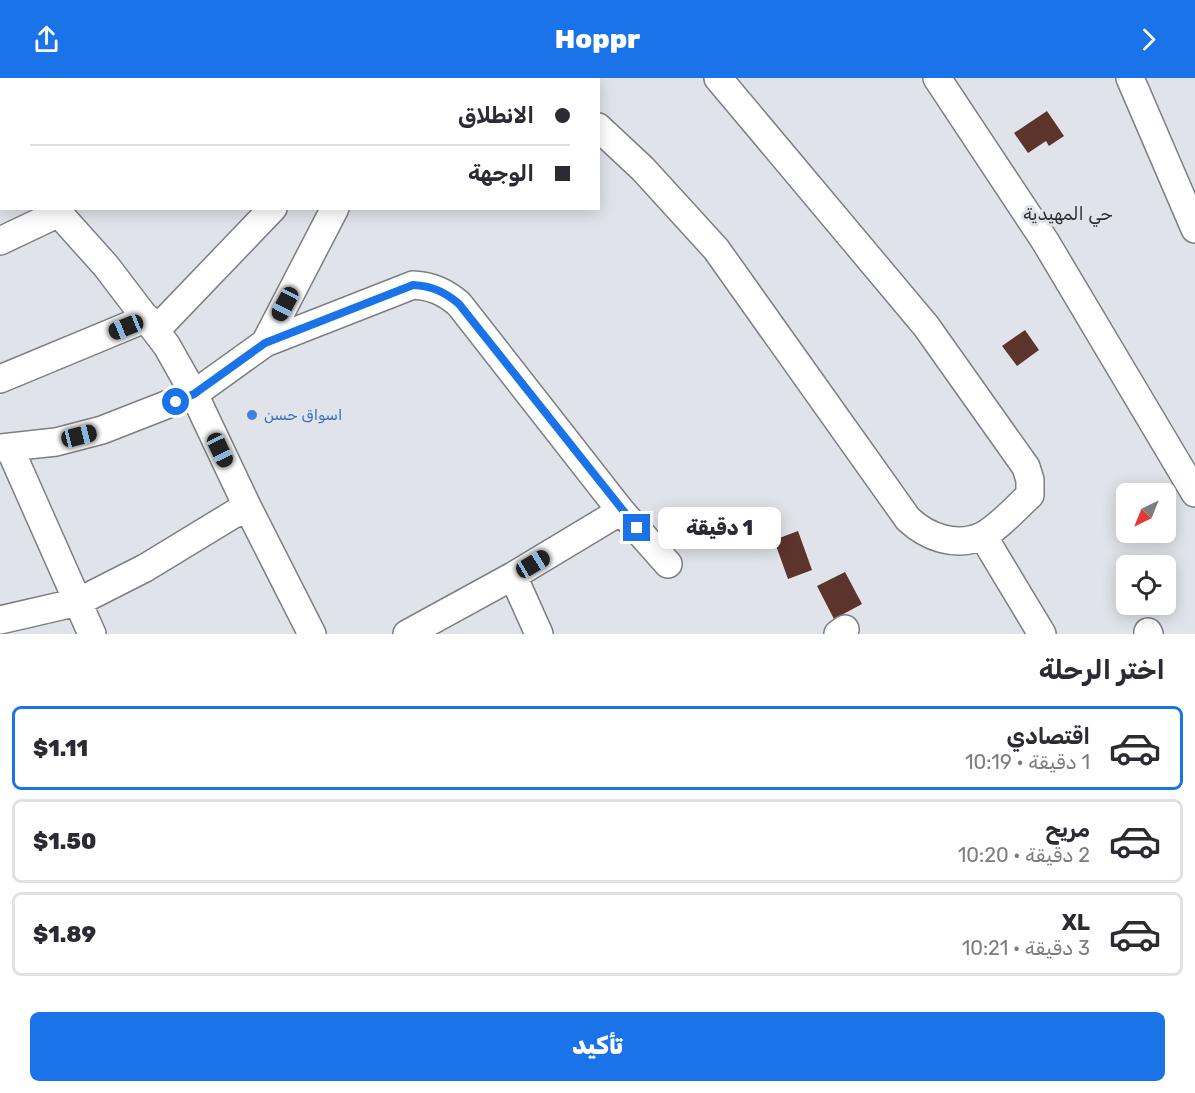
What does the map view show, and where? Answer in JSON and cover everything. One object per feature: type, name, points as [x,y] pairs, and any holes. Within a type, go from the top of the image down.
[{"type":"street","points":[[600,129],[644,169],[716,249],[908,519],[938,539],[960,541],[982,536],[1030,495],[1030,480],[1026,467],[926,326],[718,78]]},
{"type":"street","points":[[938,78],[1045,240],[1193,484]]},
{"type":"street","points":[[1130,78],[1195,229]]},
{"type":"street","points":[[0,379],[152,324],[271,210]]},
{"type":"street","points":[[265,343],[334,210]]},
{"type":"street","points":[[0,241],[56,211],[106,266],[152,324],[194,394],[247,506],[312,634]]},
{"type":"street","points":[[92,634],[5,448],[56,442],[102,430],[194,394],[265,343],[413,285],[426,286],[447,294],[459,304],[621,511],[668,564]]},
{"type":"street","points":[[0,620],[78,602],[145,568],[247,506]]},
{"type":"street","points":[[408,634],[513,576],[621,511]]},
{"type":"street","points":[[982,536],[1042,634]]},
{"type":"street","points":[[513,576],[539,634]]},
{"type":"building","points":[[1047,111],[1064,136],[1049,146],[1046,141],[1028,153],[1014,133]]},
{"type":"building","points":[[1025,330],[1039,350],[1017,366],[1002,346]]},
{"type":"building","points":[[798,531],[812,570],[788,579],[774,540]]},
{"type":"building","points":[[845,572],[862,604],[834,619],[817,586]]},
{"type":"place","name":"اسواق حسن","points":[[252,415]]},
{"type":"district","name":"حي المهيدية","points":[[1068,214]]},
{"type":"route","points":[[176,402],[194,394],[265,343],[413,285],[426,286],[447,294],[459,304],[621,511],[637,528]]}]
